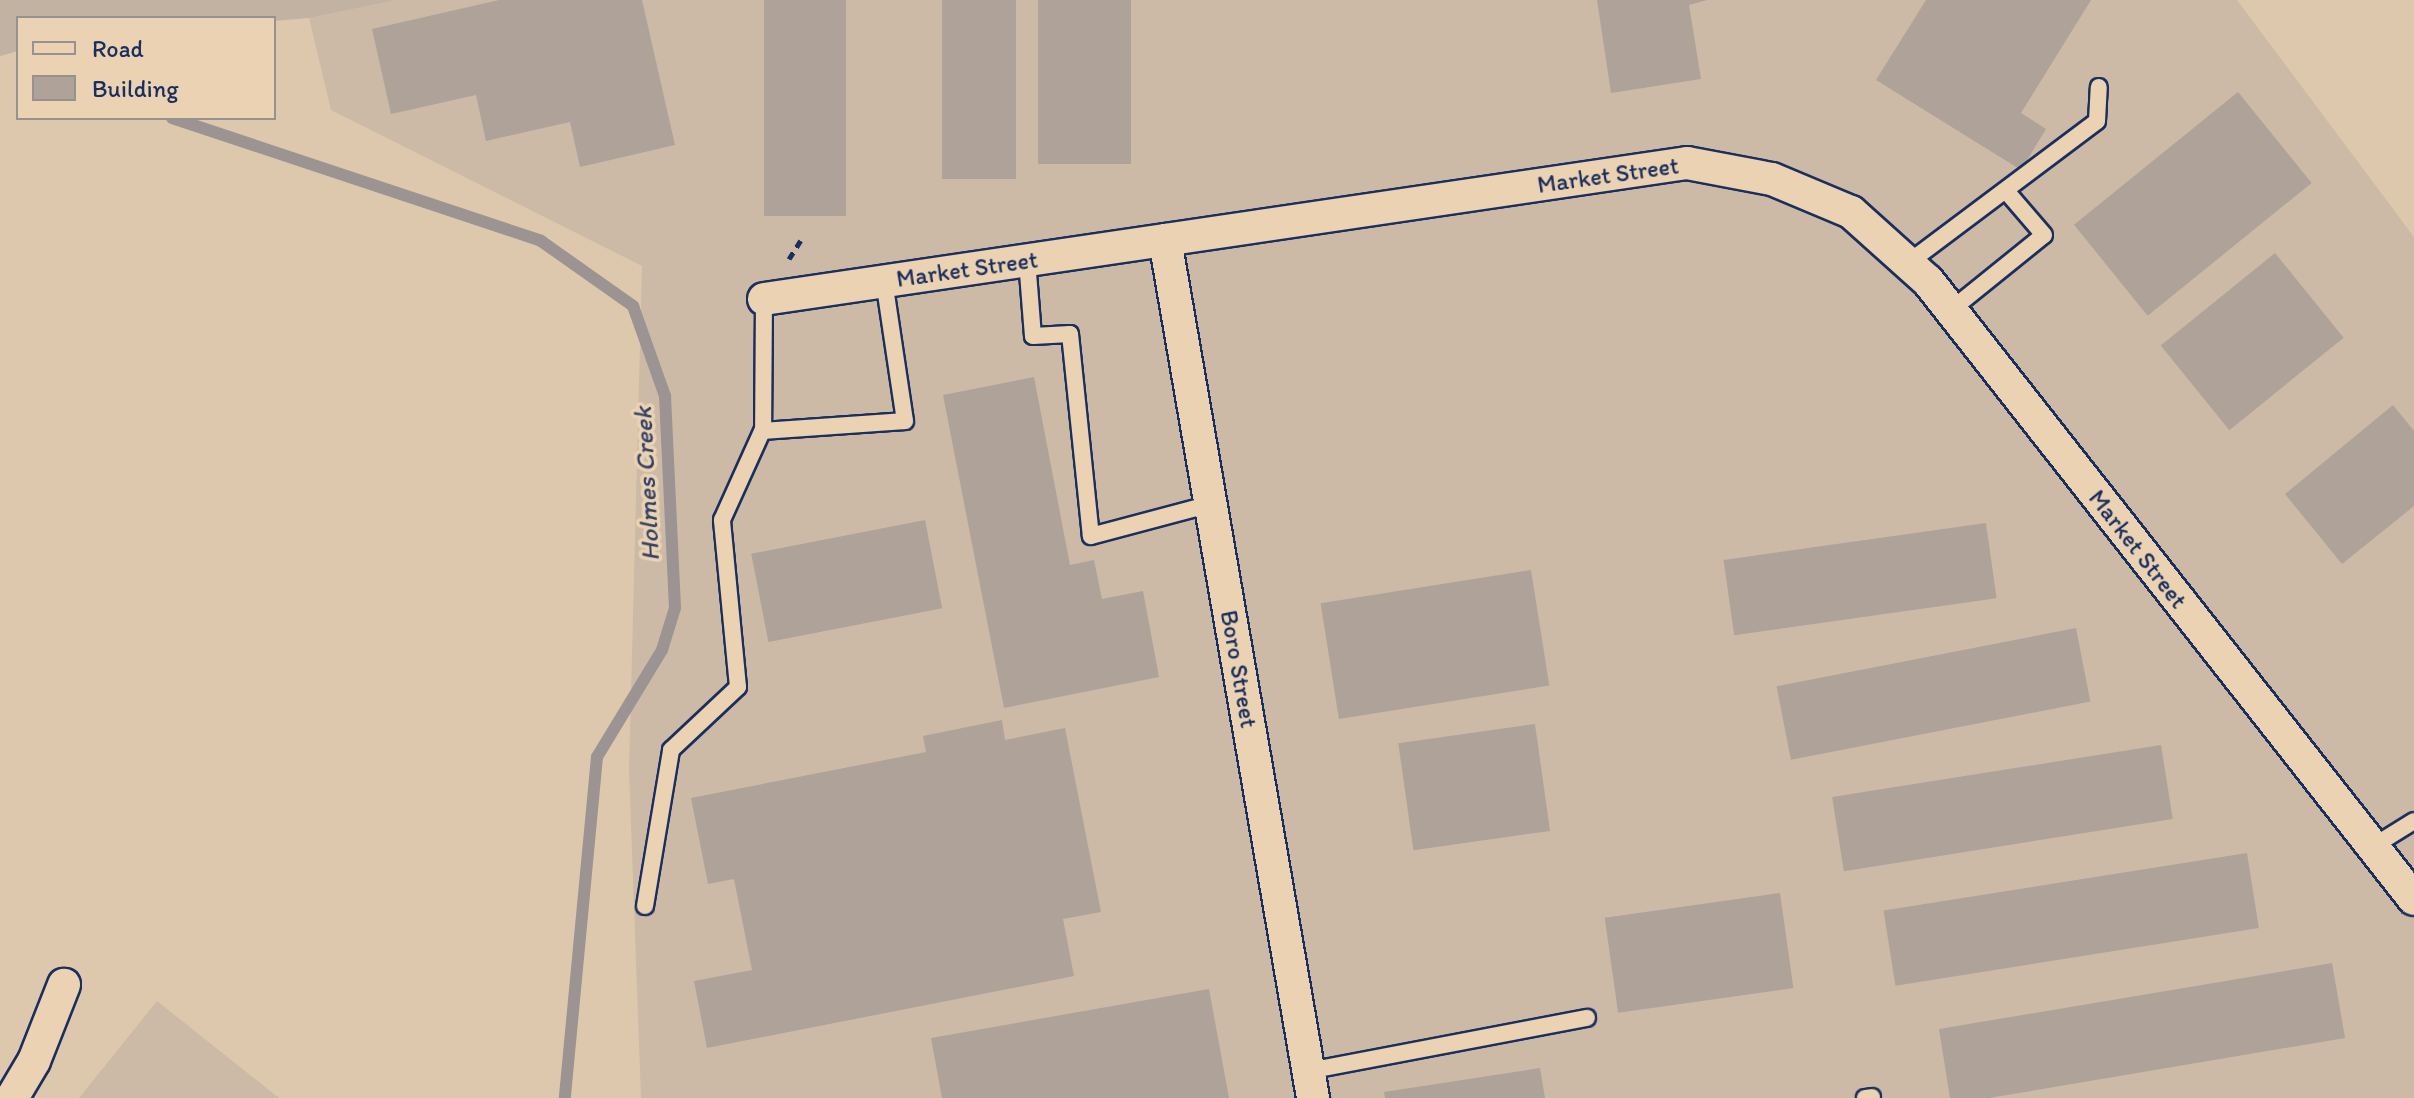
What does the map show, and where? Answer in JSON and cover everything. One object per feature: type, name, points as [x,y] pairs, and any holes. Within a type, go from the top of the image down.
[{"type":"street","name":"Market Street","points":[[764,299],[1687,163],[1772,179],[1851,212],[1908,263],[1951,310],[2414,899]]},
{"type":"street","name":"Boro Street","points":[[1165,240],[1310,1085]]},
{"type":"street","points":[[12,1098],[34,1061],[64,985]]},
{"type":"lane","points":[[1908,263],[2007,192],[2097,121],[2099,87]]},
{"type":"lane","points":[[1951,310],[2044,235],[2007,192]]},
{"type":"lane","points":[[1027,260],[1033,336],[1070,334],[1091,536],[1211,504]]},
{"type":"lane","points":[[763,429],[905,421],[884,281]]},
{"type":"lane","points":[[645,906],[671,750],[738,687],[722,520],[763,429],[764,299]]},
{"type":"lane","points":[[2372,847],[2414,821]]},
{"type":"lane","points":[[1310,1085],[1587,1018]]},
{"type":"shaded area","points":[[0,0],[397,0],[309,18],[276,21],[276,16],[16,16],[16,52],[0,56]]},
{"type":"shaded area","points":[[397,0],[2237,0],[2414,237],[2414,1098],[641,1098],[629,770],[642,266],[331,110],[309,18]]},
{"type":"shaded area","points":[[157,1001],[279,1098],[79,1098]]},
{"type":"building","points":[[499,0],[642,0],[675,145],[580,167],[570,122],[486,141],[476,95],[391,114],[372,29]]},
{"type":"building","points":[[764,0],[846,0],[846,216],[764,216]]},
{"type":"building","points":[[942,0],[1016,0],[1016,179],[942,179]]},
{"type":"building","points":[[1038,0],[1131,0],[1131,164],[1038,164]]},
{"type":"building","points":[[1597,0],[1707,0],[1689,5],[1701,79],[1611,93]]},
{"type":"building","points":[[1926,0],[2091,0],[2021,113],[2046,129],[2021,170],[1876,80]]},
{"type":"building","points":[[2238,92],[2312,183],[2148,316],[2074,225]]},
{"type":"building","points":[[2275,253],[2344,338],[2229,430],[2161,346]]},
{"type":"building","points":[[1034,377],[1070,565],[1094,560],[1102,599],[1143,591],[1159,677],[1004,708],[943,395]]},
{"type":"building","points":[[2393,405],[2414,431],[2414,506],[2342,564],[2285,494]]},
{"type":"building","points":[[925,520],[942,608],[768,642],[751,554]]},
{"type":"building","points":[[1986,523],[1997,598],[1734,635],[1724,560]]},
{"type":"building","points":[[1531,570],[1549,686],[1339,719],[1321,603]]},
{"type":"building","points":[[2076,628],[2090,702],[1791,760],[1777,686]]},
{"type":"building","points":[[1002,720],[1005,740],[1065,728],[1101,912],[1063,919],[1074,976],[707,1048],[694,981],[752,970],[734,879],[708,884],[691,798],[926,752],[923,736]]},
{"type":"building","points":[[1535,724],[1550,831],[1413,850],[1398,743]]},
{"type":"building","points":[[2161,745],[2173,819],[1844,871],[1832,797]]},
{"type":"building","points":[[2247,853],[2259,928],[1895,986],[1884,911]]},
{"type":"building","points":[[1780,893],[1793,988],[1618,1013],[1605,918]]},
{"type":"building","points":[[2332,963],[2345,1038],[1989,1098],[1950,1098],[1939,1029]]},
{"type":"building","points":[[1209,989],[1229,1098],[942,1098],[931,1038]]},
{"type":"building","points":[[1540,1068],[1545,1098],[1385,1098],[1384,1092]]},
{"type":"waterway","name":"Holmes Creek","points":[[178,120],[541,241],[633,306],[665,396],[675,608],[662,650],[597,757],[565,1098]]}]
